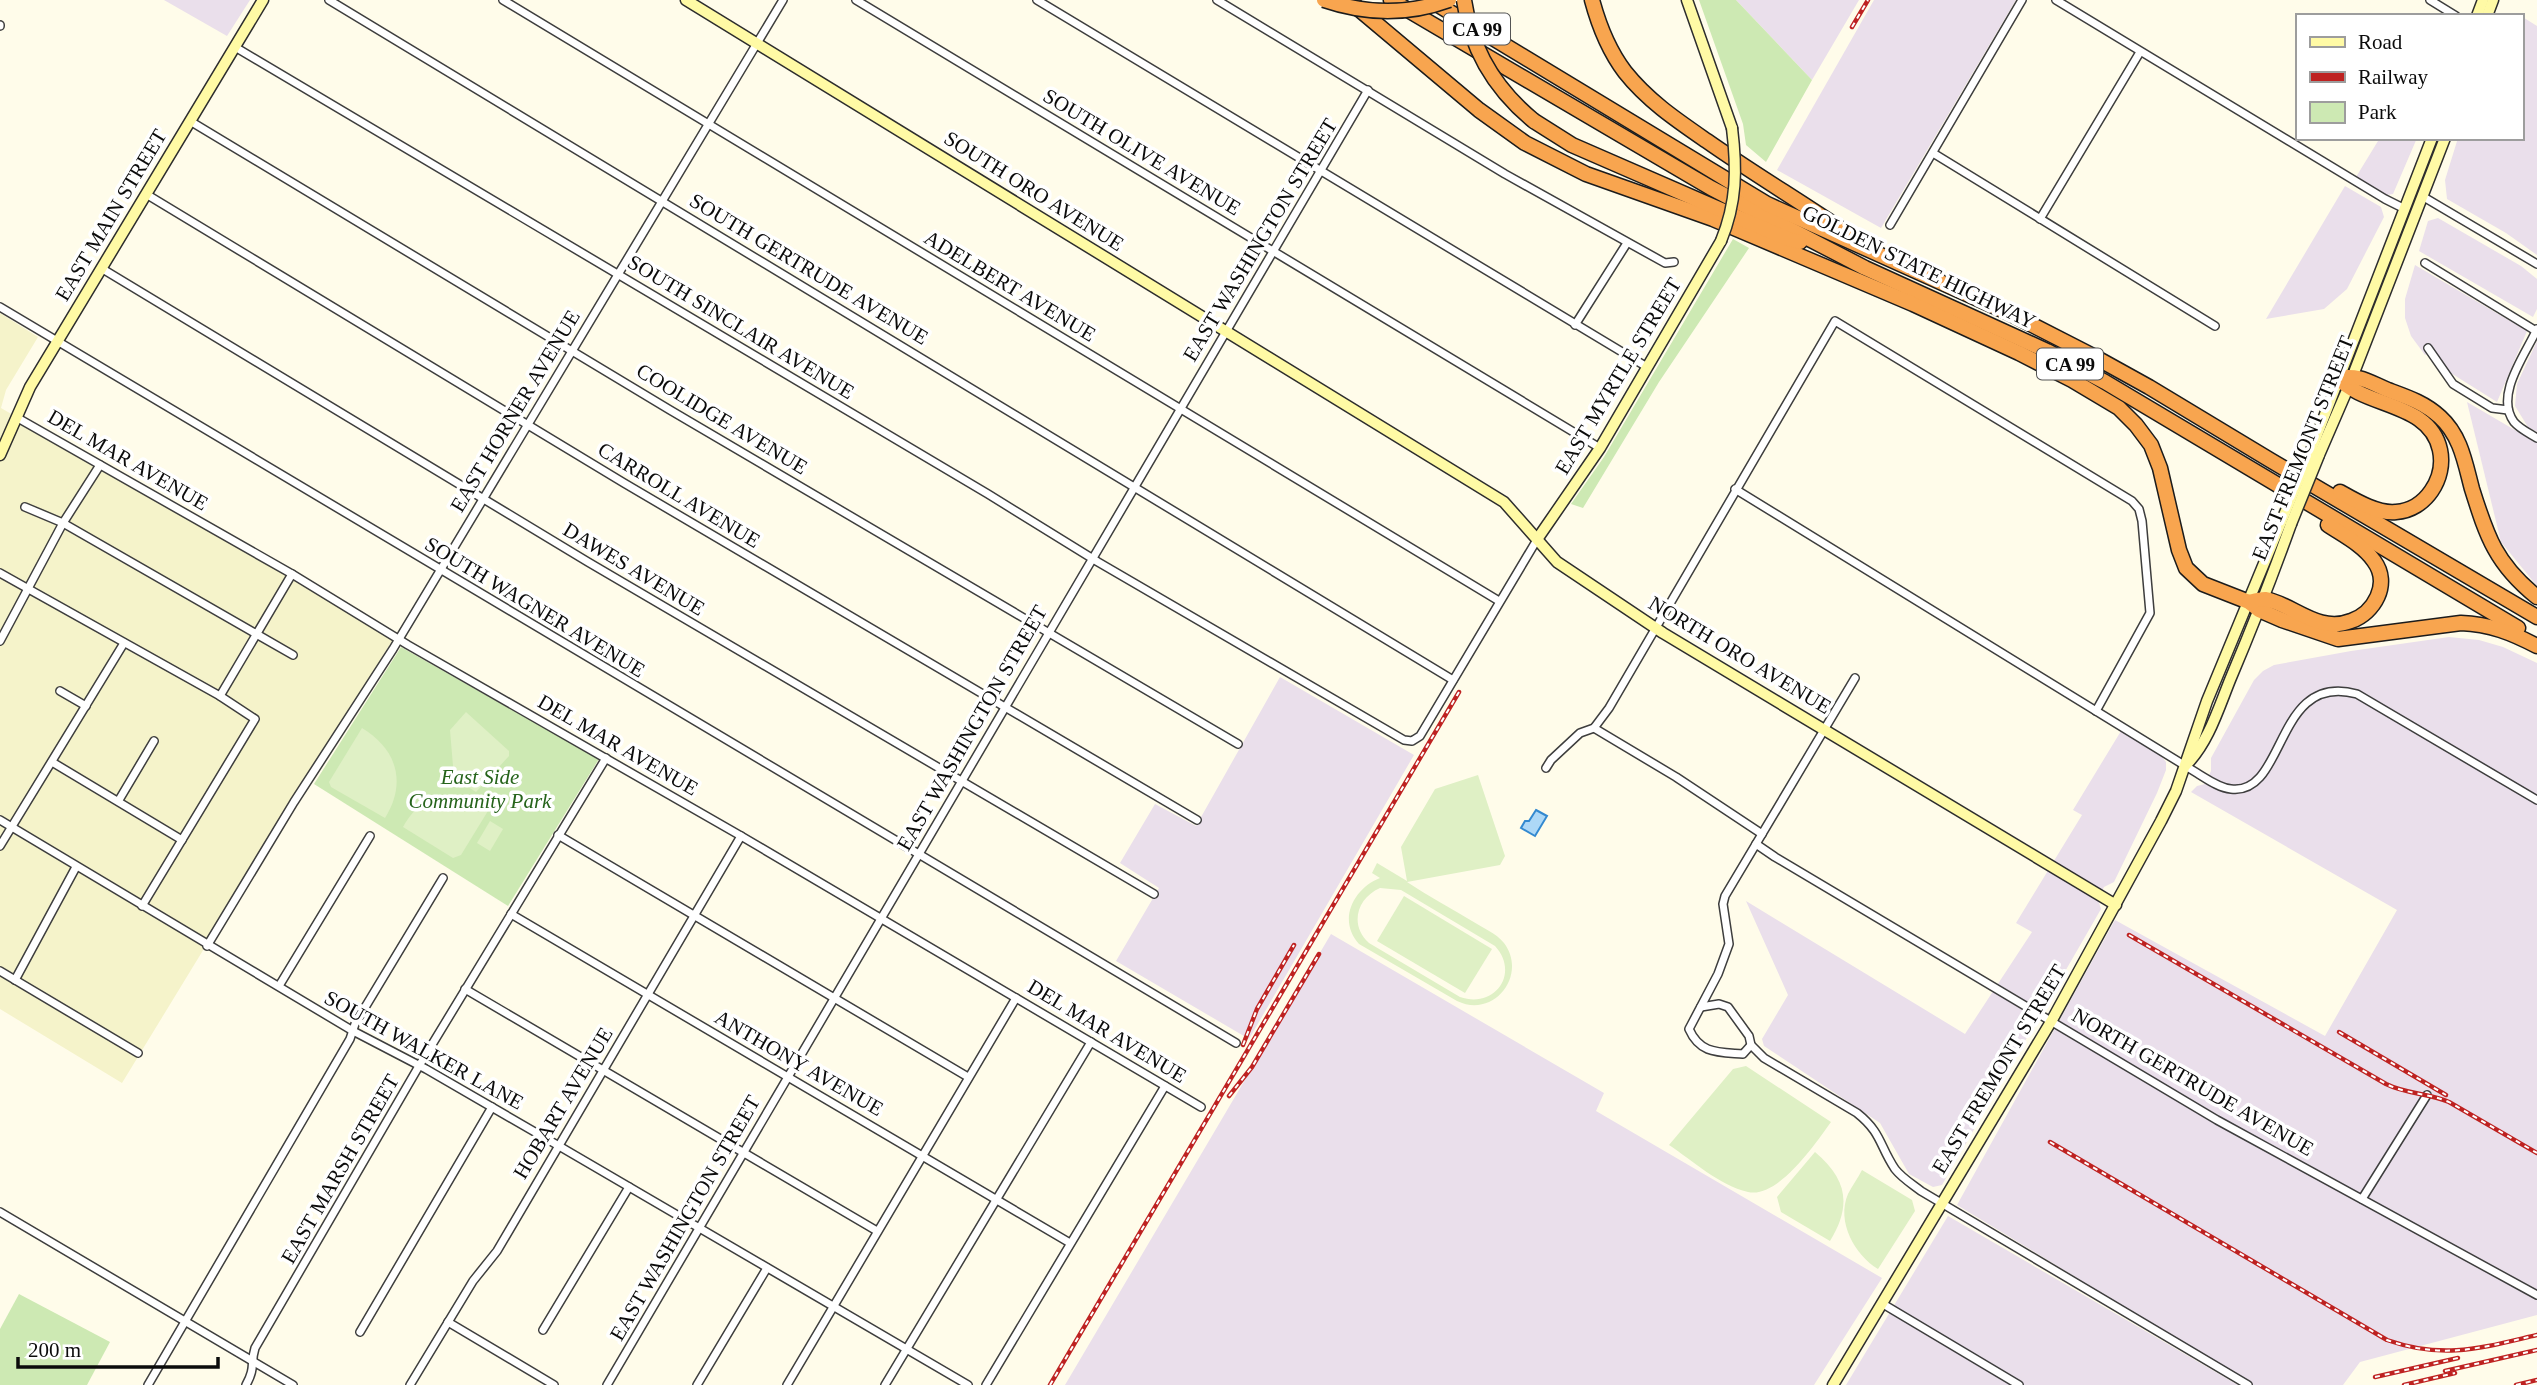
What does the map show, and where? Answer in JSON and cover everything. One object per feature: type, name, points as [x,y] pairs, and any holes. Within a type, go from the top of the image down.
[{"type":"highway","points":[[1324,0],[1377,11],[1423,8],[1449,0]]},
{"type":"highway","points":[[1347,0],[1502,128],[1535,149],[1586,174],[1713,219],[1913,304],[2030,358],[2119,408],[2151,445],[2160,468],[2179,550],[2186,568],[2203,584],[2257,604],[2339,625],[2362,616],[2379,596],[2381,584],[2376,562],[2361,547],[2306,509],[2300,498]]},
{"type":"highway","name":"GOLDEN STATE HIGHWAY","points":[[1391,0],[1711,188],[1865,268],[2047,351],[2105,382],[2537,639]]},
{"type":"highway","name":"GOLDEN STATE HIGHWAY","points":[[1430,0],[1767,204],[2061,339],[2149,387],[2537,617]]},
{"type":"highway","points":[[1464,0],[1472,36],[1489,72],[1514,104],[1534,121],[1572,145],[1788,239],[1830,250]]},
{"type":"highway","points":[[1592,0],[1600,27],[1615,58],[1637,86],[1660,108],[1881,256]]},
{"type":"highway","points":[[2270,460],[2291,465],[2348,496],[2385,511],[2395,513],[2409,510],[2422,501],[2435,486],[2441,467],[2440,449],[2432,431],[2417,418],[2346,381]]},
{"type":"highway","points":[[2346,381],[2427,406],[2442,418],[2462,450],[2494,551],[2509,572],[2537,597]]},
{"type":"highway","points":[[2257,604],[2307,630],[2338,639],[2479,623],[2499,628],[2537,646]]},
{"type":"street","name":"EAST MAIN STREET","points":[[0,455],[16,416],[57,341],[263,0]]},
{"type":"street","name":"SOUTH GERTRUDE AVENUE","points":[[330,0],[1453,680]]},
{"type":"street","name":"ADELBERT AVENUE","points":[[503,0],[1499,601]]},
{"type":"street","name":"SOUTH ORO AVENUE","points":[[686,0],[1362,414]]},
{"type":"street","name":"EAST HORNER AVENUE","points":[[207,946],[398,639],[783,0]]},
{"type":"street","name":"SOUTH OLIVE AVENUE","points":[[856,0],[1600,447]]},
{"type":"street","points":[[1037,0],[1647,368]]},
{"type":"street","points":[[1217,0],[1505,174],[1665,263],[1674,262]]},
{"type":"street","name":"EAST MYRTLE STREET","points":[[1412,741],[1420,736],[1538,538],[1600,447],[1721,241],[1730,215],[1737,175],[1732,128],[1687,0]]},
{"type":"street","points":[[1890,225],[2022,0]]},
{"type":"street","points":[[2056,0],[2385,199],[2411,211]]},
{"type":"street","points":[[2430,0],[2453,14]]},
{"type":"street","name":"SOUTH SINCLAIR AVENUE","points":[[235,47],[1229,639],[1404,740],[1412,741]]},
{"type":"street","points":[[2040,219],[2140,52]]},
{"type":"street","name":"EAST WASHINGTON STREET","points":[[607,1385],[1368,90]]},
{"type":"street","name":"COOLIDGE AVENUE","points":[[190,121],[572,351],[1238,744]]},
{"type":"street","name":"EAST FREMONT STREET","points":[[1833,1385],[2052,1020],[2176,791],[2207,701],[2257,604],[2314,454],[2346,381],[2411,211],[2431,140]]},
{"type":"street","name":"EAST FREMONT STREET","points":[[2411,211],[2422,197],[2444,140]]},
{"type":"street","points":[[1933,153],[2215,326]]},
{"type":"street","name":"CARROLL AVENUE","points":[[146,194],[528,425],[1197,820]]},
{"type":"street","points":[[2422,197],[2537,264]]},
{"type":"street","points":[[1575,325],[1627,243]]},
{"type":"street","points":[[2425,263],[2537,330],[2509,390],[2508,410],[2519,426],[2537,438]]},
{"type":"street","name":"DAWES AVENUE","points":[[101,268],[483,499],[1154,894]]},
{"type":"street","name":"SOUTH WAGNER AVENUE","points":[[0,307],[1236,1042]]},
{"type":"street","points":[[1546,768],[1580,733],[1594,728],[1613,700],[1835,321],[2132,501],[2139,509],[2150,613],[2096,710]]},
{"type":"street","points":[[2428,348],[2453,384],[2492,408],[2508,410]]},
{"type":"street","name":"NORTH ORO AVENUE","points":[[1362,414],[1504,502],[1557,562],[1655,626],[2116,905]]},
{"type":"street","name":"DEL MAR AVENUE","points":[[16,416],[741,836],[1200,1107]]},
{"type":"street","points":[[0,641],[64,523],[100,465]]},
{"type":"street","points":[[1735,489],[2226,789],[2238,790],[2249,786],[2261,776],[2303,706],[2320,694],[2346,691],[2357,694],[2537,800]]},
{"type":"street","points":[[26,507],[64,523],[293,655]]},
{"type":"street","points":[[0,573],[220,696],[255,719],[142,906]]},
{"type":"street","points":[[220,696],[292,574]]},
{"type":"street","points":[[0,846],[124,643]]},
{"type":"street","points":[[1764,1058],[1704,1049],[1695,1042],[1689,1028],[1718,974],[1729,944],[1724,900],[1855,678]]},
{"type":"street","points":[[60,691],[86,706]]},
{"type":"street","points":[[1594,728],[1676,777],[1762,834]]},
{"type":"street","points":[[119,800],[154,741]]},
{"type":"street","name":"EAST MARSH STREET","points":[[246,1385],[253,1373],[255,1348],[419,1066],[606,758]]},
{"type":"street","points":[[52,762],[182,840]]},
{"type":"street","name":"SOUTH WALKER LANE","points":[[0,820],[207,946],[353,1031],[492,1107],[968,1385]]},
{"type":"street","points":[[558,835],[968,1077]]},
{"type":"street","points":[[279,986],[370,836]]},
{"type":"street","name":"HOBART AVENUE","points":[[410,1385],[473,1281],[497,1251],[741,836]]},
{"type":"street","name":"NORTH GERTRUDE AVENUE","points":[[1756,844],[1774,858],[2217,1120],[2537,1295]]},
{"type":"street","points":[[15,980],[76,867]]},
{"type":"street","points":[[148,1385],[443,878]]},
{"type":"street","name":"ANTHONY AVENUE","points":[[511,914],[1070,1243]]},
{"type":"street","points":[[0,971],[138,1053]]},
{"type":"street","points":[[466,989],[877,1231]]},
{"type":"street","points":[[788,1385],[1016,998]]},
{"type":"street","points":[[1701,1007],[1719,1004],[1728,1007],[1749,1036],[1752,1045],[1764,1058],[1857,1112],[1879,1135],[1890,1160],[1901,1176],[2248,1385]]},
{"type":"street","points":[[885,1385],[1091,1042]]},
{"type":"street","points":[[1743,1054],[1752,1045]]},
{"type":"street","points":[[986,1385],[1165,1086]]},
{"type":"street","points":[[2362,1199],[2427,1095]]},
{"type":"street","points":[[360,1332],[492,1107]]},
{"type":"street","points":[[543,1330],[629,1187]]},
{"type":"street","points":[[0,1212],[293,1385]]},
{"type":"street","points":[[697,1385],[766,1268]]},
{"type":"street","points":[[1883,1304],[2019,1385]]},
{"type":"street","points":[[448,1322],[554,1385]]},
{"type":"shaded area","points":[[164,0],[250,0],[227,36]]},
{"type":"shaded area","points":[[1736,0],[1859,0],[1812,80]]},
{"type":"shaded area","points":[[1874,0],[2016,0],[1881,228],[1777,170]]},
{"type":"shaded area","points":[[2523,17],[2537,26],[2537,255],[2506,233],[2447,199],[2445,180],[2457,140],[2523,140]]},
{"type":"shaded area","points":[[2416,140],[2393,194],[2387,195],[2356,177],[2378,141]]},
{"type":"shaded area","points":[[2345,186],[2381,207],[2384,217],[2347,289],[2324,309],[2266,319]]},
{"type":"shaded area","points":[[2438,218],[2521,266],[2537,279],[2537,309],[2533,317],[2419,251],[2428,221]]},
{"type":"shaded area","points":[[2415,265],[2527,331],[2497,402],[2446,370],[2433,350],[2425,355],[2411,336],[2405,318],[2405,299]]},
{"type":"shaded area","points":[[0,313],[38,337],[6,390],[1,408],[395,636],[122,1083],[0,1009]]},
{"type":"shaded area","points":[[2537,341],[2537,432],[2528,427],[2515,406],[2517,384]]},
{"type":"shaded area","points":[[2467,402],[2537,443],[2537,586],[2501,542]]},
{"type":"shaded area","points":[[2449,637],[2479,640],[2503,647],[2537,663],[2537,1315],[2360,1362],[2343,1385],[2253,1385],[1957,1205],[2115,920],[2325,1036],[2397,910],[2191,792],[2197,786],[2205,784],[2211,771],[2211,758],[2254,680],[2263,671],[2274,665]]},
{"type":"shaded area","points":[[1280,677],[1414,755],[1249,1039],[1116,961],[1159,888],[1120,863],[1155,804],[1196,826]]},
{"type":"shaded area","points":[[2121,731],[2166,762],[2166,770],[2157,793],[2114,882],[2104,887],[2098,900],[2101,909],[1942,1185],[1933,1187],[1909,1174],[1880,1123],[1764,1046],[1762,1039],[1788,995],[1746,901],[1965,1034],[2032,932],[2016,923],[2082,815],[2073,810]]},
{"type":"shaded area","points":[[1331,934],[1604,1093],[1596,1111],[1882,1278],[1814,1385],[1065,1385]]},
{"type":"shaded area","points":[[1948,1216],[2238,1385],[1846,1385]]},
{"type":"green space","points":[[1699,0],[1736,0],[1812,80],[1766,162],[1746,145],[1743,124]]},
{"type":"green space","points":[[1733,239],[1749,248],[1659,382],[1583,508],[1571,504],[1604,457]]},
{"type":"green space","name":"East Side Community Park","points":[[401,647],[599,759],[508,906],[314,784]]},
{"type":"green space","points":[[466,712],[509,751],[509,756],[476,792],[454,778],[450,730]]},
{"type":"green space","points":[[362,728],[383,746],[395,768],[396,792],[385,818],[331,787],[329,782]]},
{"type":"green space","points":[[1478,775],[1505,856],[1500,865],[1407,882],[1497,936],[1504,943],[1512,968],[1509,980],[1503,991],[1483,1004],[1471,1005],[1457,1001],[1359,944],[1349,925],[1349,915],[1356,897],[1380,878],[1372,873],[1377,863],[1407,881],[1401,847],[1435,789]],"holes":[[[1380,888],[1401,890],[1495,946],[1505,967],[1500,986],[1493,993],[1484,998],[1460,997],[1369,943],[1359,928],[1358,912],[1361,905],[1372,892]]]},
{"type":"green space","points":[[452,794],[471,796],[491,806],[461,855],[453,858],[403,827],[423,804],[436,797]]},
{"type":"green space","points":[[490,821],[503,829],[490,851],[477,843]]},
{"type":"green space","points":[[1404,896],[1492,949],[1465,993],[1377,941]]},
{"type":"green space","points":[[1746,1066],[1831,1122],[1795,1168],[1772,1187],[1760,1192],[1748,1192],[1727,1184],[1669,1145],[1733,1069]]},
{"type":"green space","points":[[1815,1152],[1834,1172],[1843,1193],[1841,1216],[1830,1241],[1781,1212],[1777,1197]]},
{"type":"green space","points":[[1862,1170],[1912,1200],[1915,1211],[1878,1269],[1855,1246],[1844,1216],[1848,1194]]},
{"type":"green space","points":[[19,1294],[110,1342],[87,1385],[0,1385],[0,1329]]},
{"type":"water","points":[[1536,810],[1547,816],[1535,836],[1521,828]]},
{"type":"railway","points":[[1852,27],[1868,0]]},
{"type":"railway","points":[[1050,1385],[1459,692]]},
{"type":"railway","points":[[2129,935],[2386,1084],[2449,1102],[2537,1153]]},
{"type":"railway","points":[[1243,1045],[1257,1009],[1294,945]]},
{"type":"railway","points":[[1229,1096],[1252,1067],[1319,954]]},
{"type":"railway","points":[[2339,1032],[2446,1095]]},
{"type":"railway","points":[[2050,1142],[2387,1340],[2445,1351],[2480,1348],[2537,1335]]},
{"type":"railway","points":[[2445,1371],[2537,1350]]},
{"type":"railway","points":[[2375,1377],[2458,1358]]},
{"type":"railway","points":[[2404,1385],[2455,1373]]},
{"type":"railway","points":[[2516,1385],[2537,1380]]}]
